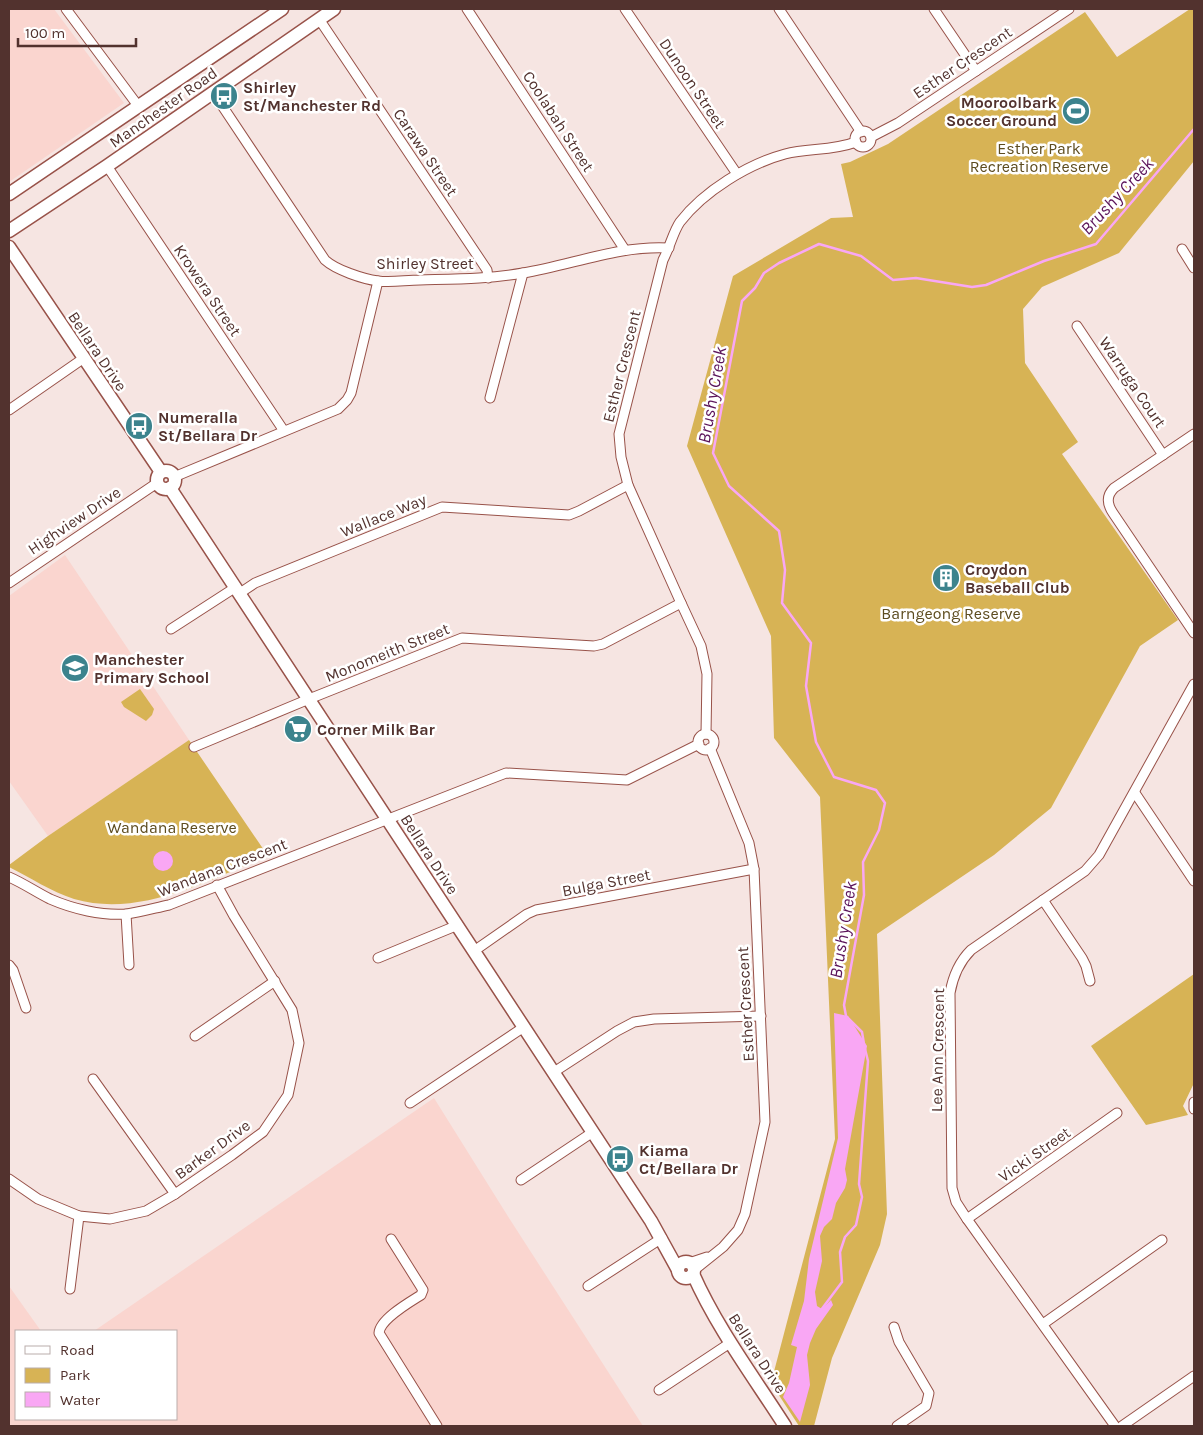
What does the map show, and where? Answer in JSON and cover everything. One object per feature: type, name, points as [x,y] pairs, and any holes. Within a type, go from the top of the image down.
[{"type":"main road","name":"Manchester Road","points":[[9,194],[282,9]]},
{"type":"main road","name":"Manchester Road","points":[[9,231],[107,166],[334,9]]},
{"type":"main road","name":"Bellara Drive","points":[[9,247],[84,358],[159,477]]},
{"type":"main road","points":[[159,477],[162,488],[172,482]]},
{"type":"main road","name":"Bellara Drive","points":[[172,482],[238,590],[662,1238],[687,1270],[730,1343],[785,1426]]},
{"type":"street","points":[[66,9],[139,107]]},
{"type":"street","name":"Coolabah Street","points":[[468,9],[625,250]]},
{"type":"street","name":"Dunoon Street","points":[[625,9],[736,174]]},
{"type":"street","points":[[779,9],[861,132],[868,133],[871,137],[869,144],[865,146],[860,146],[856,142],[857,135],[861,132]]},
{"type":"street","points":[[934,9],[976,72]]},
{"type":"street","name":"Esther Crescent","points":[[871,137],[898,123],[1069,9]]},
{"type":"street","name":"Carawa Street","points":[[319,19],[487,270],[488,278]]},
{"type":"street","name":"Shirley Street","points":[[213,92],[325,260],[332,267],[378,281],[488,278],[523,273],[625,250],[649,247],[669,248]]},
{"type":"street","name":"Esther Crescent","points":[[706,734],[707,674],[701,646],[628,485],[621,457],[619,434],[662,260],[679,223],[704,199],[736,174],[786,154],[832,149],[856,142]]},
{"type":"street","name":"Krowera Street","points":[[107,166],[284,431]]},
{"type":"street","points":[[1182,249],[1194,268]]},
{"type":"street","points":[[490,398],[523,273]]},
{"type":"street","points":[[172,482],[284,431],[338,409],[348,400],[378,281]]},
{"type":"street","name":"Warruga Court","points":[[1077,326],[1163,455]]},
{"type":"street","points":[[9,410],[84,358]]},
{"type":"street","points":[[1194,434],[1111,491],[1108,504],[1194,634]]},
{"type":"street","name":"Highview Drive","points":[[9,583],[159,477]]},
{"type":"street","name":"Wallace Way","points":[[171,629],[238,590],[442,507],[568,515],[628,485]]},
{"type":"street","name":"Monomeith Street","points":[[194,747],[462,638],[594,646],[603,644],[681,603]]},
{"type":"street","name":"Lee Ann Crescent","points":[[1115,1426],[956,1202],[952,1188],[950,994],[960,964],[972,950],[1080,874],[1092,863],[1106,844],[1194,684]]},
{"type":"street","points":[[706,734],[713,739],[713,744],[710,748],[704,749],[698,744],[700,737],[706,734]]},
{"type":"street","name":"Wandana Crescent","points":[[9,877],[68,906],[103,913],[126,914],[169,905],[506,773],[627,780],[698,744]]},
{"type":"street","name":"Esther Crescent","points":[[687,1270],[714,1254],[733,1237],[742,1222],[765,1122],[754,869],[748,843],[710,748]]},
{"type":"street","points":[[1135,793],[1194,881]]},
{"type":"street","name":"Bulga Street","points":[[474,951],[527,914],[536,910],[754,869]]},
{"type":"street","name":"Barker Drive","points":[[9,1179],[38,1199],[79,1216],[110,1219],[146,1211],[232,1156],[263,1132],[288,1095],[299,1043],[292,1010],[217,885]]},
{"type":"street","points":[[1043,900],[1082,958],[1090,981]]},
{"type":"street","points":[[126,914],[129,965]]},
{"type":"street","points":[[378,958],[458,926]]},
{"type":"street","points":[[9,965],[13,970],[26,1008]]},
{"type":"street","points":[[195,1036],[275,981]]},
{"type":"street","points":[[554,1072],[634,1022],[654,1019],[761,1016]]},
{"type":"street","points":[[410,1103],[524,1027]]},
{"type":"street","points":[[93,1078],[175,1194]]},
{"type":"street","points":[[1194,1102],[1194,1109]]},
{"type":"street","name":"Vicki Street","points":[[967,1219],[1118,1113]]},
{"type":"street","points":[[521,1180],[593,1132]]},
{"type":"street","points":[[70,1289],[79,1216]]},
{"type":"street","points":[[588,1286],[662,1238]]},
{"type":"street","points":[[391,1239],[423,1290],[421,1294],[386,1320],[379,1328],[379,1332],[437,1426]]},
{"type":"street","points":[[1043,1324],[1162,1240]]},
{"type":"street","points":[[894,1327],[899,1342],[929,1392],[926,1406],[897,1426]]},
{"type":"street","points":[[659,1390],[730,1343]]},
{"type":"street","points":[[1122,1426],[1194,1376]]},
{"type":"shaded area","points":[[9,9],[54,9],[124,103],[9,182]]},
{"type":"shaded area","name":"Manchester Primary School","points":[[65,555],[189,740],[48,836],[9,781],[9,596]]},
{"type":"shaded area","points":[[434,1098],[643,1426],[9,1426],[9,1286],[40,1330],[15,1330],[15,1420],[178,1420],[178,1330],[95,1330]]},
{"type":"green space","name":"Barngeong Reserve","points":[[1190,9],[1194,9],[1194,161],[1119,253],[1042,287],[1023,309],[1025,363],[1078,442],[1062,454],[1178,620],[1140,646],[1051,808],[994,855],[877,934],[887,1214],[880,1245],[832,1358],[814,1426],[799,1426],[771,1383],[835,1139],[820,797],[774,738],[771,636],[687,446],[733,276],[831,218],[853,217],[841,164],[850,162],[888,144],[1085,12],[1117,57]]},
{"type":"green space","points":[[140,689],[154,709],[152,715],[146,721],[124,707],[121,702]]},
{"type":"green space","name":"Wandana Reserve","points":[[189,740],[268,856],[173,894],[124,904],[99,904],[74,899],[9,867],[9,865],[48,836]]},
{"type":"green space","points":[[1194,974],[1194,1083],[1183,1106],[1188,1115],[1146,1125],[1091,1046]]},
{"type":"water","points":[[163,851],[170,854],[173,861],[170,868],[163,871],[156,868],[153,861],[156,854]]},
{"type":"water","points":[[834,1013],[848,1016],[867,1046],[845,1169],[847,1180],[845,1188],[836,1203],[832,1219],[824,1227],[820,1236],[822,1261],[815,1292],[817,1306],[822,1309],[831,1300],[833,1305],[816,1329],[810,1343],[807,1355],[810,1385],[800,1422],[783,1397],[789,1383],[797,1347],[791,1345],[804,1301],[809,1259],[838,1138]]},
{"type":"waterway","name":"Brushy Creek","points":[[864,1044],[862,1032],[846,1016],[844,1005],[864,895],[863,862],[879,830],[885,803],[876,790],[834,777],[816,742],[806,686],[811,643],[782,603],[785,570],[779,531],[729,486],[713,453],[742,301],[755,288],[764,273],[779,263],[819,244],[861,256],[893,280],[916,278],[972,287],[986,285],[1044,261],[1096,244],[1194,129]]},
{"type":"waterway","name":"Brushy Creek","points":[[821,1310],[842,1282],[840,1252],[845,1237],[856,1225],[862,1197],[859,1184],[868,1061],[865,1049]]},
{"type":"place","name":"Shirley St/Manchester Rd","points":[[224,96]]},
{"type":"place","name":"Mooroolbark Soccer Ground","points":[[1076,111]]},
{"type":"place","name":"Numeralla St/Bellara Dr","points":[[139,426]]},
{"type":"place","name":"Croydon Baseball Club","points":[[946,578]]},
{"type":"place","name":"Manchester Primary School","points":[[75,668]]},
{"type":"place","name":"Corner Milk Bar","points":[[298,729]]},
{"type":"place","name":"Kiama Ct/Bellara Dr","points":[[620,1159]]},
{"type":"park label","name":"Esther Park Recreation Reserve","points":[[1039,157]]}]
